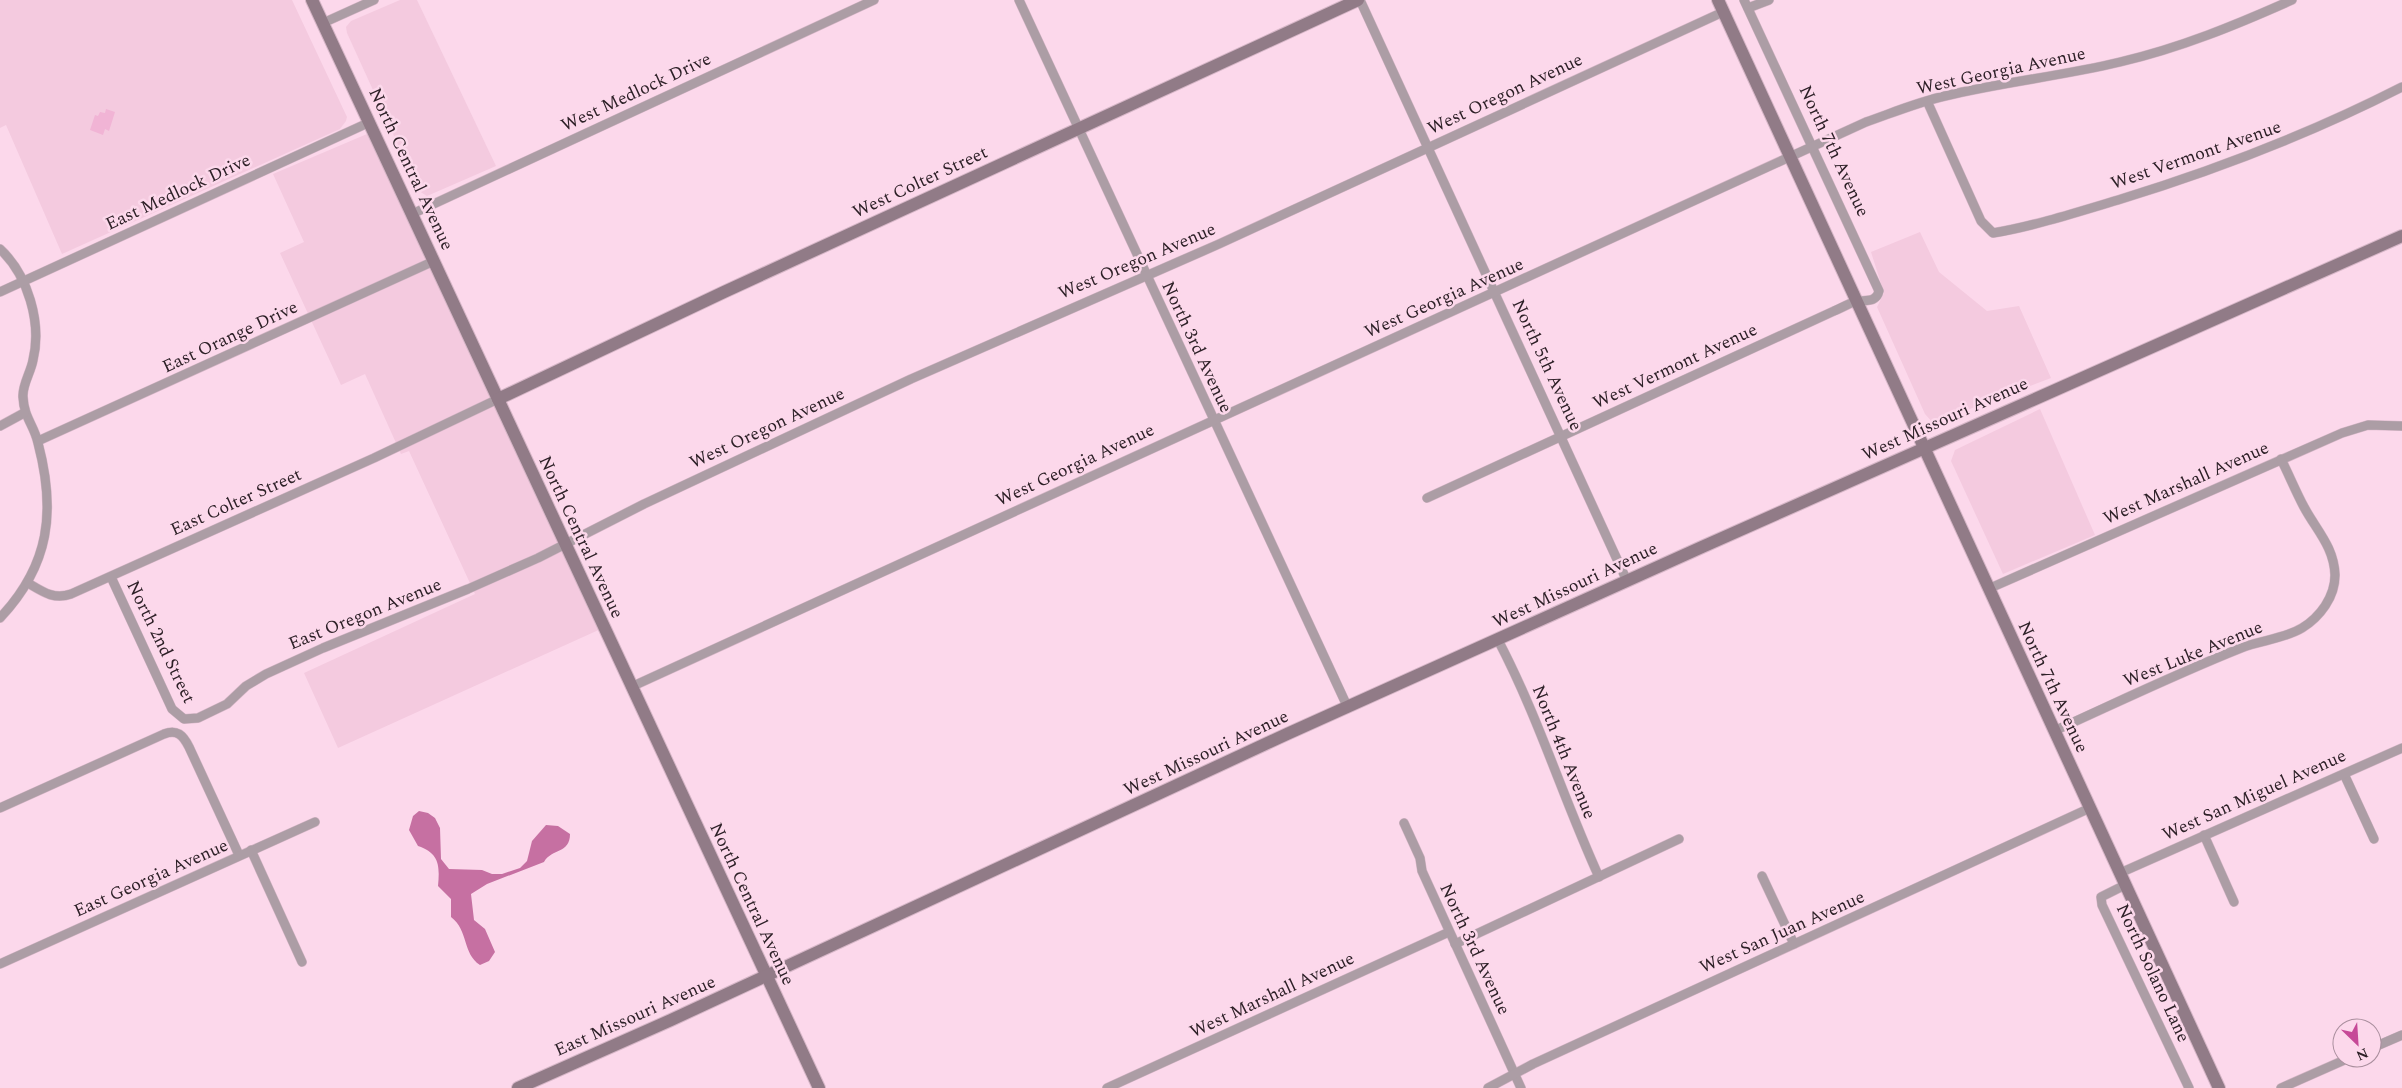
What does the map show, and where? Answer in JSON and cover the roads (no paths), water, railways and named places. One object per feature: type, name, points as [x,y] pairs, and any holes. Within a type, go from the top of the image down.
[{"type":"main road","name":"North Central Avenue","points":[[312,0],[819,1088]]},
{"type":"main road","name":"West Colter Street","points":[[498,400],[1078,128],[1359,0]]},
{"type":"main road","name":"North 7th Avenue","points":[[1721,6],[1788,157],[2126,885],[2218,1088]]},
{"type":"main road","name":"West Missouri Avenue","points":[[767,975],[1627,581],[1922,448],[2402,236]]},
{"type":"main road","name":"East Missouri Avenue","points":[[518,1088],[540,1083],[767,975]]},
{"type":"street","points":[[323,23],[374,0]]},
{"type":"street","name":"West Medlock Drive","points":[[412,214],[874,0]]},
{"type":"street","name":"North 3rd Avenue","points":[[1019,0],[1348,708]]},
{"type":"street","name":"North 5th Avenue","points":[[1359,0],[1627,581]]},
{"type":"street","points":[[1746,4],[1769,0]]},
{"type":"street","name":"West Georgia Avenue","points":[[631,687],[1866,122],[1927,101],[1965,91],[2122,62],[2206,36],[2292,0]]},
{"type":"street","name":"North 7th Avenue","points":[[1746,4],[1879,291],[1874,299],[1856,302]]},
{"type":"street","name":"West Oregon Avenue","points":[[565,544],[644,504],[911,379],[1428,147],[1721,6]]},
{"type":"street","name":"West Vermont Avenue","points":[[1927,101],[1981,221],[1993,232],[2083,210],[2200,174],[2315,129],[2402,87]]},
{"type":"street","name":"East Medlock Drive","points":[[0,292],[370,122]]},
{"type":"street","points":[[0,249],[8,257],[24,281],[35,323],[34,359],[23,393],[24,413],[38,441],[48,491],[48,518],[44,546],[28,583],[0,618]]},
{"type":"street","name":"East Orange Drive","points":[[38,441],[434,261]]},
{"type":"street","name":"West Vermont Avenue","points":[[1427,498],[1856,302]]},
{"type":"street","name":"East Colter Street","points":[[28,583],[49,595],[63,597],[374,458],[498,400]]},
{"type":"street","points":[[0,426],[24,413]]},
{"type":"street","name":"West Marshall Avenue","points":[[1988,589],[2356,428],[2368,425],[2402,426]]},
{"type":"street","name":"West Luke Avenue","points":[[2054,731],[2242,647],[2286,635],[2301,628],[2315,618],[2326,605],[2335,576],[2332,553],[2326,540],[2305,508],[2282,459]]},
{"type":"street","name":"East Oregon Avenue","points":[[184,719],[192,720],[227,704],[255,679],[323,648],[468,590],[565,544]]},
{"type":"street","name":"North 2nd Street","points":[[110,577],[172,709],[184,719]]},
{"type":"street","name":"North 4th Avenue","points":[[1498,640],[1553,761],[1573,817],[1599,877]]},
{"type":"street","name":"North 2nd Street","points":[[0,808],[164,734],[178,733],[189,747],[240,855]]},
{"type":"street","name":"West San Miguel Avenue","points":[[2120,873],[2402,748]]},
{"type":"street","points":[[2344,774],[2374,839]]},
{"type":"street","name":"West San Juan Avenue","points":[[1488,1088],[1794,944],[2090,808]]},
{"type":"street","name":"East Georgia Avenue","points":[[0,964],[315,822]]},
{"type":"street","name":"North 3rd Avenue","points":[[1404,823],[1420,858],[1422,871],[1521,1088]]},
{"type":"street","points":[[2204,835],[2234,902]]},
{"type":"street","points":[[1455,944],[1679,839]]},
{"type":"street","points":[[251,850],[302,962]]},
{"type":"street","points":[[1762,876],[1794,944]]},
{"type":"street","name":"North Solano Lane","points":[[2126,885],[2101,897],[2102,904],[2189,1088]]},
{"type":"street","name":"West Marshall Avenue","points":[[1107,1088],[1450,932]]},
{"type":"street","points":[[2382,1044],[2402,1035]]},
{"type":"street","points":[[2281,1088],[2332,1066]]}]
